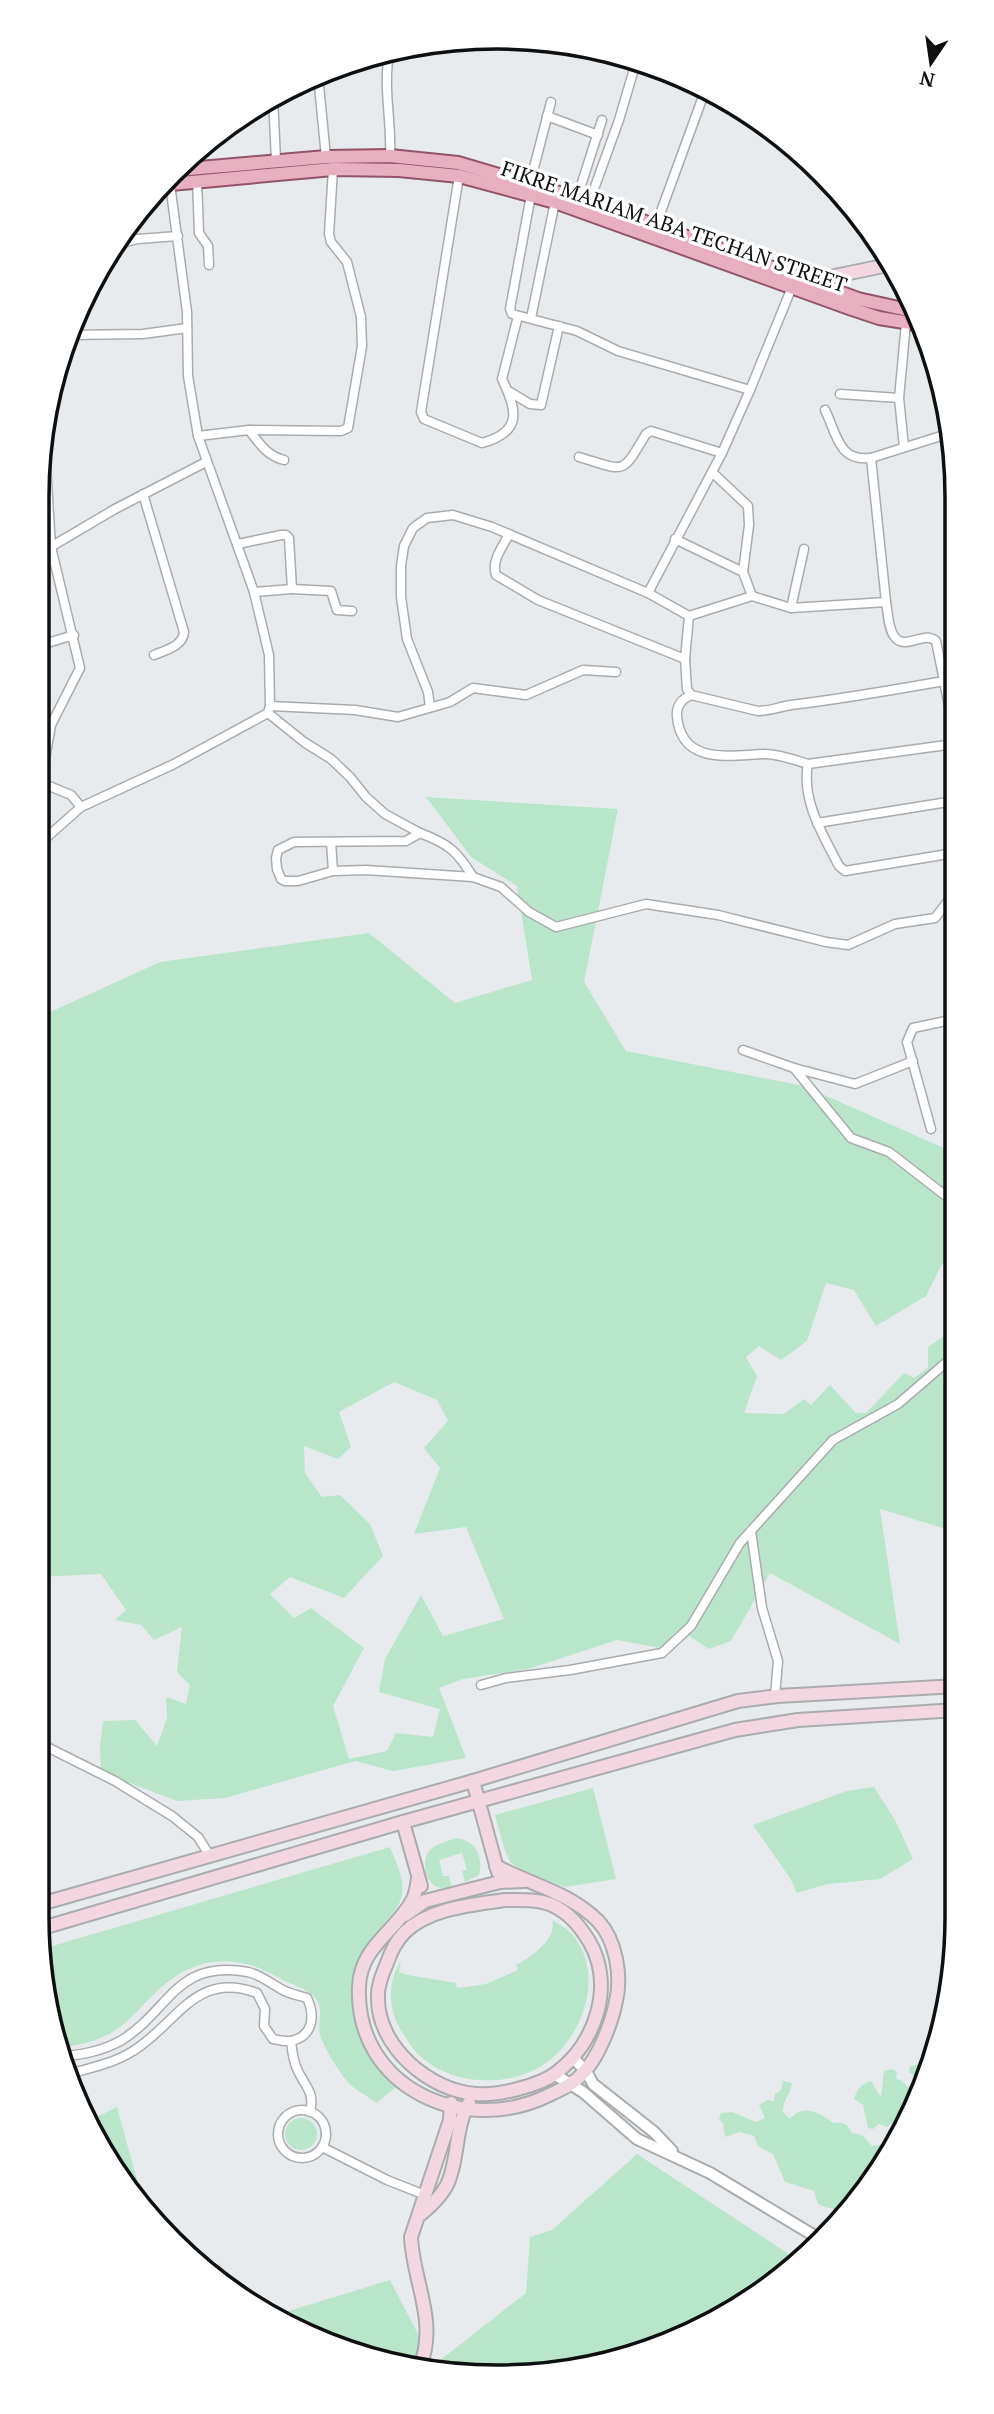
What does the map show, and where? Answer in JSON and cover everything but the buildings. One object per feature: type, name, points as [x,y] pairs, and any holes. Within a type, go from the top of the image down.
[{"type":"main road","name":"FIKRE MARIAM ABA TECHAN STREET","points":[[177,183],[326,157],[390,156],[458,163],[530,189],[656,225],[672,238],[811,281],[858,299],[904,309]]},
{"type":"main road","name":"FIKRE MARIAM ABA TECHAN STREET","points":[[192,169],[283,164],[333,169],[399,170],[459,176],[530,189],[555,202],[584,204],[861,312],[910,323]]},
{"type":"main road","points":[[792,287],[881,266]]},
{"type":"main road","points":[[49,1902],[473,1781],[730,1703],[775,1696],[945,1687]]},
{"type":"main road","points":[[49,1926],[403,1822],[735,1730],[764,1724],[945,1711]]},
{"type":"main road","points":[[570,1751],[577,1774]]},
{"type":"main road","points":[[473,1781],[505,1900]]},
{"type":"main road","points":[[403,1822],[429,1917]]},
{"type":"main road","points":[[418,1878],[414,1898],[398,1920],[378,1940],[367,1958],[359,1985],[361,2022],[376,2053],[398,2080],[423,2097],[451,2108],[498,2111],[535,2102],[571,2084],[586,2071],[612,2021],[619,1987],[615,1951],[601,1923],[579,1903],[496,1866]]},
{"type":"main road","points":[[398,1920],[425,1901],[500,1882],[528,1881]]},
{"type":"main road","points":[[505,1900],[550,1904],[577,1922],[597,1954],[601,1981],[600,2003],[592,2028],[573,2058],[554,2074],[502,2092],[475,2094],[452,2091],[412,2065],[396,2049],[381,2024],[378,1999],[380,1981],[393,1948],[405,1932],[429,1917],[452,1909],[505,1900]]},
{"type":"main road","points":[[422,2358],[426,2342],[427,2316],[412,2256],[411,2237],[421,2214],[450,2120],[452,2091]]},
{"type":"main road","points":[[421,2214],[435,2202],[449,2180],[462,2115],[475,2094]]},
{"type":"street","points":[[389,62],[390,156]]},
{"type":"street","points":[[584,204],[619,121],[634,71]]},
{"type":"street","points":[[319,86],[326,157]]},
{"type":"street","points":[[656,225],[702,99]]},
{"type":"street","points":[[551,102],[530,189],[510,309],[512,314],[577,331],[618,351],[750,390]]},
{"type":"street","points":[[275,108],[283,164]]},
{"type":"street","points":[[547,116],[597,135]]},
{"type":"street","points":[[584,204],[602,120]]},
{"type":"street","points":[[198,436],[249,430],[341,431],[348,428],[362,332],[348,262],[331,242],[329,234],[333,169]]},
{"type":"street","points":[[459,176],[421,412],[424,418],[482,443],[500,435],[512,423],[515,410],[510,392],[502,379],[518,316]]},
{"type":"street","points":[[197,180],[199,233],[208,246],[209,265]]},
{"type":"street","points":[[167,194],[178,236],[187,312],[188,376],[198,436],[254,592],[269,654],[269,710],[304,742],[331,759],[385,814],[420,833],[445,842],[460,855],[473,877]]},
{"type":"street","points":[[531,318],[555,202]]},
{"type":"street","points":[[130,241],[178,236]]},
{"type":"street","points":[[648,593],[722,453],[792,287]]},
{"type":"street","points":[[904,447],[900,398],[906,323]]},
{"type":"street","points":[[510,392],[530,404],[541,405],[559,326]]},
{"type":"street","points":[[80,335],[144,334],[187,328]]},
{"type":"street","points":[[840,394],[900,398]]},
{"type":"street","points":[[825,410],[841,447],[847,455],[860,460],[940,436]]},
{"type":"street","points":[[249,430],[268,454],[284,460]]},
{"type":"street","points":[[579,457],[623,468],[629,463],[646,433],[651,431],[722,453]]},
{"type":"street","points":[[871,458],[886,602],[892,634],[896,639],[907,643],[927,637],[936,642],[945,686]]},
{"type":"street","points":[[51,547],[143,494],[206,462]]},
{"type":"street","points":[[712,472],[748,506],[750,524],[743,572],[752,596]]},
{"type":"street","points":[[143,494],[184,632],[180,643],[154,655]]},
{"type":"street","points":[[49,514],[51,547],[80,668],[51,725],[49,734]]},
{"type":"street","points":[[430,707],[428,692],[408,639],[401,597],[401,566],[404,547],[413,528],[427,518],[440,515],[453,514],[509,534],[648,593],[689,616],[752,596],[790,608],[886,602]]},
{"type":"street","points":[[509,534],[495,561],[496,575],[538,600],[685,659]]},
{"type":"street","points":[[238,544],[286,535],[289,538],[292,589]]},
{"type":"street","points":[[675,539],[743,572]]},
{"type":"street","points":[[790,608],[804,549]]},
{"type":"street","points":[[254,592],[292,589],[331,591],[337,610],[352,611]]},
{"type":"street","points":[[689,616],[685,659],[687,689],[691,695],[768,711],[783,706],[828,702],[944,681]]},
{"type":"street","points":[[49,642],[74,635]]},
{"type":"street","points":[[49,835],[81,807],[174,765],[269,710],[355,710],[398,717],[450,702],[473,688],[526,695],[583,670],[616,671]]},
{"type":"street","points":[[691,695],[681,702],[677,717],[680,731],[690,747],[702,752],[724,756],[773,755],[808,764],[945,745]]},
{"type":"street","points":[[808,764],[806,776],[817,823],[839,866],[845,871],[945,854]]},
{"type":"street","points":[[49,785],[71,795],[81,807]]},
{"type":"street","points":[[817,823],[945,802]]},
{"type":"street","points":[[420,833],[406,841],[381,839],[294,842],[278,850],[277,869],[281,879],[285,881],[298,881],[333,871],[366,870],[473,877],[501,887],[528,912],[556,927],[646,904],[718,915],[848,945],[895,924],[935,918],[945,911]]},
{"type":"street","points":[[331,842],[333,871]]},
{"type":"street","points":[[931,1129],[907,1042],[913,1028],[945,1021]]},
{"type":"street","points":[[743,1051],[855,1084],[913,1061]]},
{"type":"street","points":[[794,1068],[851,1138],[889,1152],[945,1195]]},
{"type":"street","points":[[481,1685],[506,1678],[570,1670],[662,1653],[691,1626],[740,1543],[834,1440],[898,1404],[945,1363]]},
{"type":"street","points":[[751,1531],[762,1608],[778,1661],[775,1696]]},
{"type":"street","points":[[49,1748],[115,1781],[172,1816],[198,1837],[210,1856]]},
{"type":"street","points":[[396,1802],[403,1822]]},
{"type":"street","points":[[71,2054],[95,2050],[120,2041],[187,1979],[207,1972],[250,1972],[282,1990],[307,1998],[313,2011],[313,2022],[304,2034],[291,2041],[273,2039],[264,2026],[265,2009],[257,1993],[241,1987],[220,1987],[197,1995],[151,2039],[121,2059],[77,2072]]},
{"type":"street","points":[[291,2041],[298,2071],[312,2094],[310,2112]]},
{"type":"street","points":[[573,2058],[586,2071],[593,2084],[654,2132],[676,2155]]},
{"type":"street","points":[[554,2074],[583,2092],[638,2138],[676,2155],[813,2235]]},
{"type":"street","points":[[299,2110],[310,2112],[321,2120],[326,2135],[322,2147],[313,2155],[298,2158],[284,2151],[280,2145],[278,2130],[285,2117],[299,2110]]},
{"type":"street","points":[[322,2147],[387,2180],[425,2195]]},
{"type":"green space","points":[[426,797],[618,809],[584,982],[626,1051],[804,1086],[945,1149],[945,1264],[942,1264],[926,1296],[876,1326],[854,1290],[826,1283],[807,1341],[781,1360],[759,1346],[746,1357],[757,1376],[744,1413],[784,1414],[804,1399],[811,1405],[830,1385],[856,1413],[866,1413],[904,1373],[914,1378],[928,1368],[928,1347],[945,1335],[945,1529],[880,1509],[900,1644],[770,1573],[731,1641],[709,1649],[680,1630],[660,1648],[617,1640],[528,1669],[463,1679],[439,1688],[466,1758],[393,1771],[355,1761],[225,1798],[177,1801],[101,1772],[103,1721],[135,1720],[157,1746],[167,1718],[166,1697],[186,1704],[190,1685],[177,1672],[182,1627],[154,1640],[141,1625],[115,1620],[126,1610],[101,1574],[49,1576],[49,1013],[160,962],[369,933],[455,1003],[532,980],[517,886],[471,857]],"holes":[[[394,1382],[437,1400],[448,1421],[424,1448],[440,1468],[414,1534],[466,1527],[504,1619],[443,1636],[421,1595],[385,1659],[379,1692],[440,1709],[433,1737],[396,1733],[387,1751],[349,1759],[333,1706],[364,1648],[311,1608],[294,1618],[270,1594],[290,1577],[344,1598],[383,1556],[370,1524],[340,1495],[322,1497],[305,1473],[304,1446],[338,1459],[351,1447],[339,1412]]]},
{"type":"green space","points":[[874,1787],[895,1820],[913,1859],[880,1879],[828,1884],[797,1893],[790,1878],[753,1825],[847,1791]]},
{"type":"green space","points":[[593,1788],[616,1879],[565,1887],[519,1869],[510,1862],[495,1815]]},
{"type":"green space","points":[[456,1838],[468,1842],[476,1850],[480,1861],[479,1875],[465,1882],[462,1871],[467,1870],[462,1853],[439,1860],[443,1876],[449,1876],[452,1887],[437,1887],[427,1874],[427,1854],[435,1846]]},
{"type":"green space","points":[[390,1847],[401,1876],[402,1894],[394,1912],[366,1948],[361,1960],[355,1987],[354,2014],[364,2047],[396,2087],[377,2103],[357,2090],[340,2072],[324,2046],[319,2030],[320,2008],[316,1999],[303,1989],[263,1970],[231,1961],[200,1965],[185,1971],[171,1979],[113,2032],[68,2047],[58,2004],[50,1947]]},
{"type":"green space","points":[[552,1920],[570,1932],[581,1947],[589,1983],[580,2019],[560,2051],[531,2071],[497,2080],[462,2078],[430,2064],[417,2053],[399,2026],[392,2008],[391,1988],[401,1960],[399,1972],[408,1975],[456,1983],[457,1988],[486,1984],[518,1970],[516,1965],[542,1947],[551,1934]]},
{"type":"green space","points":[[920,2064],[916,2076],[909,2073],[910,2066]]},
{"type":"green space","points":[[892,2069],[897,2072],[896,2079],[908,2087],[912,2085],[896,2121],[887,2127],[879,2124],[873,2129],[868,2128],[863,2105],[854,2099],[860,2087],[871,2081],[881,2097],[884,2071]]},
{"type":"green space","points":[[783,2081],[792,2083],[783,2108],[783,2112],[790,2119],[800,2111],[812,2111],[833,2123],[844,2124],[852,2133],[862,2135],[872,2146],[883,2144],[836,2210],[818,2204],[814,2191],[785,2182],[773,2154],[758,2146],[754,2136],[740,2132],[725,2137],[723,2123],[719,2120],[721,2113],[732,2112],[756,2122],[765,2118],[759,2105],[767,2100],[774,2101],[775,2094],[781,2090]]},
{"type":"green space","points":[[117,2107],[138,2185],[109,2141],[96,2117]]},
{"type":"green space","points":[[301,2118],[312,2123],[317,2134],[312,2145],[301,2150],[290,2145],[285,2134],[290,2123]]},
{"type":"green space","points":[[637,2154],[790,2255],[746,2289],[695,2319],[613,2350],[526,2364],[439,2361],[526,2293],[530,2237],[552,2230]]},
{"type":"green space","points":[[390,2280],[431,2360],[381,2350],[353,2341],[286,2312]]}]
